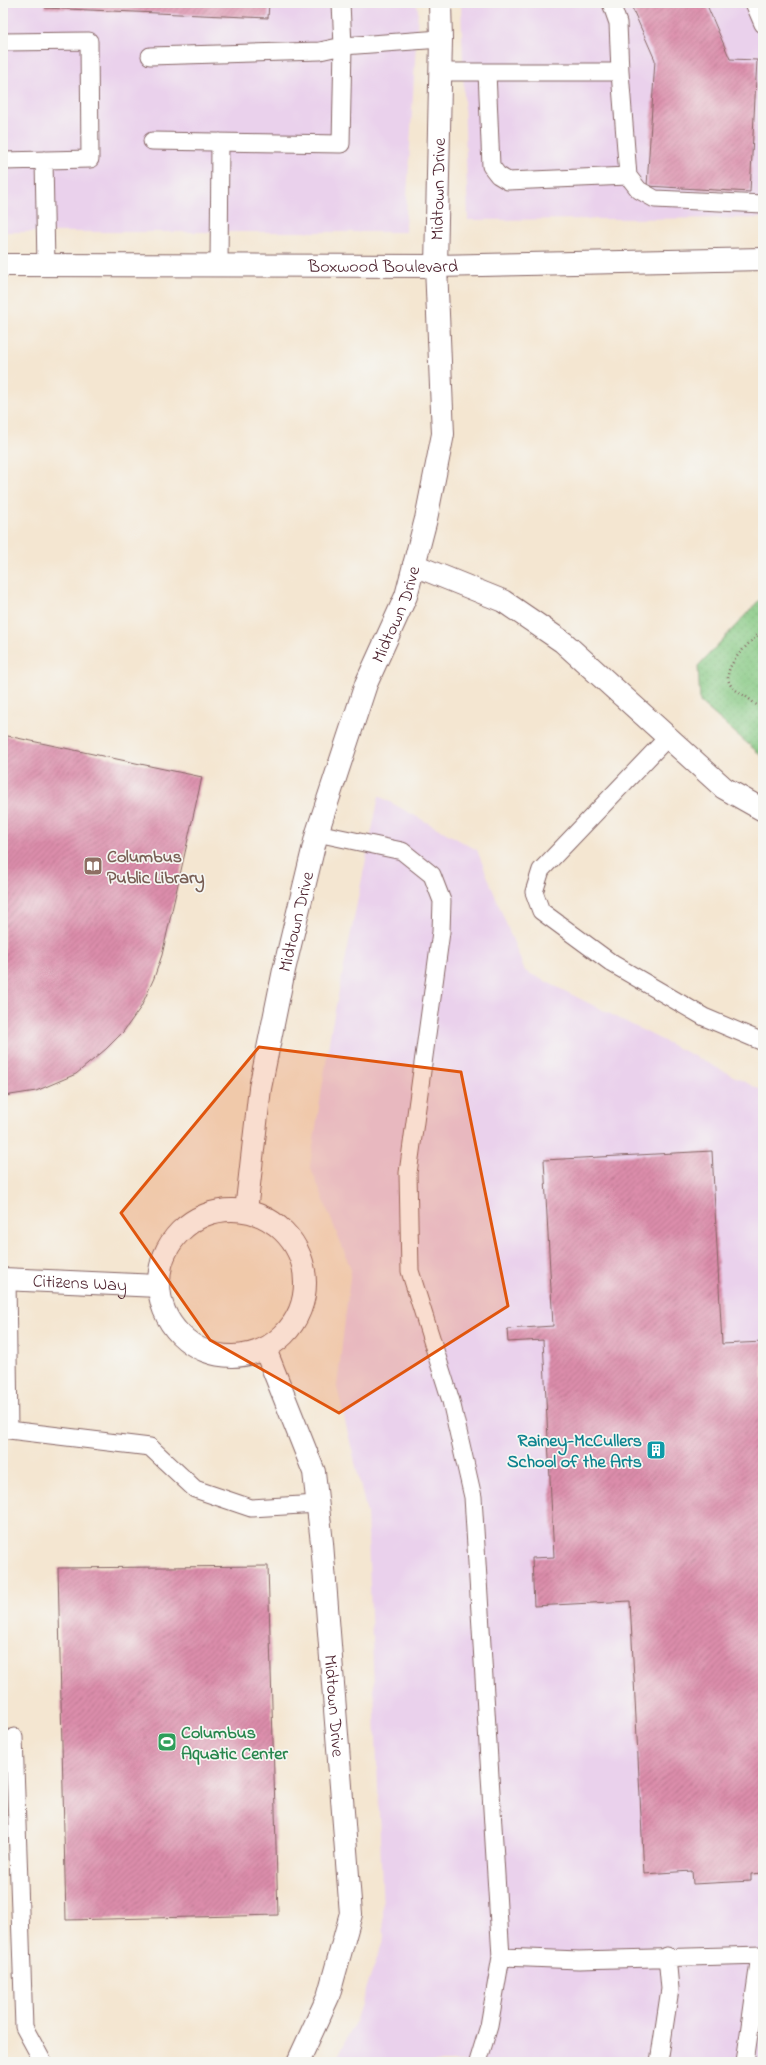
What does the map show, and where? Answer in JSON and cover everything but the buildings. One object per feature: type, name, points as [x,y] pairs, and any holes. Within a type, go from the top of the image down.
[{"type":"street","name":"Midtown Drive","points":[[246,1211],[260,1088],[284,970],[317,833],[366,684],[406,596],[426,519],[443,434],[436,266],[441,39],[440,3]]},
{"type":"street","name":"Boxwood Boulevard","points":[[3,265],[436,266],[763,259]]},
{"type":"street","points":[[414,565],[503,601],[563,642],[724,788],[763,810]]},
{"type":"street","points":[[224,1210],[246,1211],[268,1218],[285,1232],[298,1251],[305,1272],[305,1295],[297,1317],[284,1336],[265,1349],[242,1356],[217,1356],[194,1347],[175,1332],[163,1310],[158,1286],[160,1264],[169,1243],[184,1227],[202,1216],[224,1210]]},
{"type":"street","name":"Citizens Way","points":[[5,1279],[158,1286]]},
{"type":"street","name":"Midtown Drive","points":[[265,1349],[314,1472],[318,1504],[351,1914],[328,1997],[298,2062]]},
{"type":"lane","points":[[152,141],[341,144],[343,46],[341,3]]},
{"type":"lane","points":[[611,3],[618,23],[620,72],[628,176],[639,190],[655,200],[763,204]]},
{"type":"lane","points":[[754,3],[763,24]]},
{"type":"lane","points":[[150,56],[320,51],[343,46],[441,39]]},
{"type":"lane","points":[[3,42],[89,41],[90,160],[3,161]]},
{"type":"lane","points":[[440,72],[620,72]]},
{"type":"lane","points":[[487,72],[491,166],[498,175],[508,181],[628,176]]},
{"type":"lane","points":[[219,265],[220,142]]},
{"type":"lane","points":[[44,160],[46,265]]},
{"type":"lane","points":[[668,737],[541,870],[534,892],[541,911],[613,964],[704,1017],[763,1042]]},
{"type":"lane","points":[[317,833],[402,852],[432,875],[442,900],[441,932],[408,1173],[410,1271],[451,1402],[474,1497],[502,1958],[489,2026],[478,2062]]},
{"type":"lane","points":[[5,1279],[9,1430],[150,1447],[195,1489],[251,1508],[318,1504]]},
{"type":"lane","points":[[14,1737],[24,2027],[43,2062]]},
{"type":"lane","points":[[502,1958],[579,1960],[668,1956],[762,1955],[744,2062]]},
{"type":"lane","points":[[658,2062],[670,1989],[668,1956]]},
{"type":"path","points":[[763,630],[736,658],[728,676],[729,683],[733,688],[763,709]]},
{"type":"highlighted area","points":[[259,1047],[461,1072],[508,1306],[339,1413],[210,1340],[121,1213]]},
{"type":"shaded area","points":[[3,3],[416,3],[418,9],[405,232],[3,232]]},
{"type":"shaded area","points":[[461,3],[763,3],[763,218],[468,220]]},
{"type":"shaded area","points":[[379,796],[477,850],[525,971],[763,1091],[763,2062],[335,2062],[353,2027],[384,1938],[367,1513],[337,1387],[351,1269],[310,1166],[331,1030]]},
{"type":"green space","points":[[763,596],[763,757],[700,702],[698,666]]},
{"type":"place","name":"Columbus Public Library","points":[[93,866]]},
{"type":"place","name":"Rainey-McCullers School of the Arts","points":[[656,1450]]},
{"type":"place","name":"Columbus Aquatic Center","points":[[167,1742]]}]
